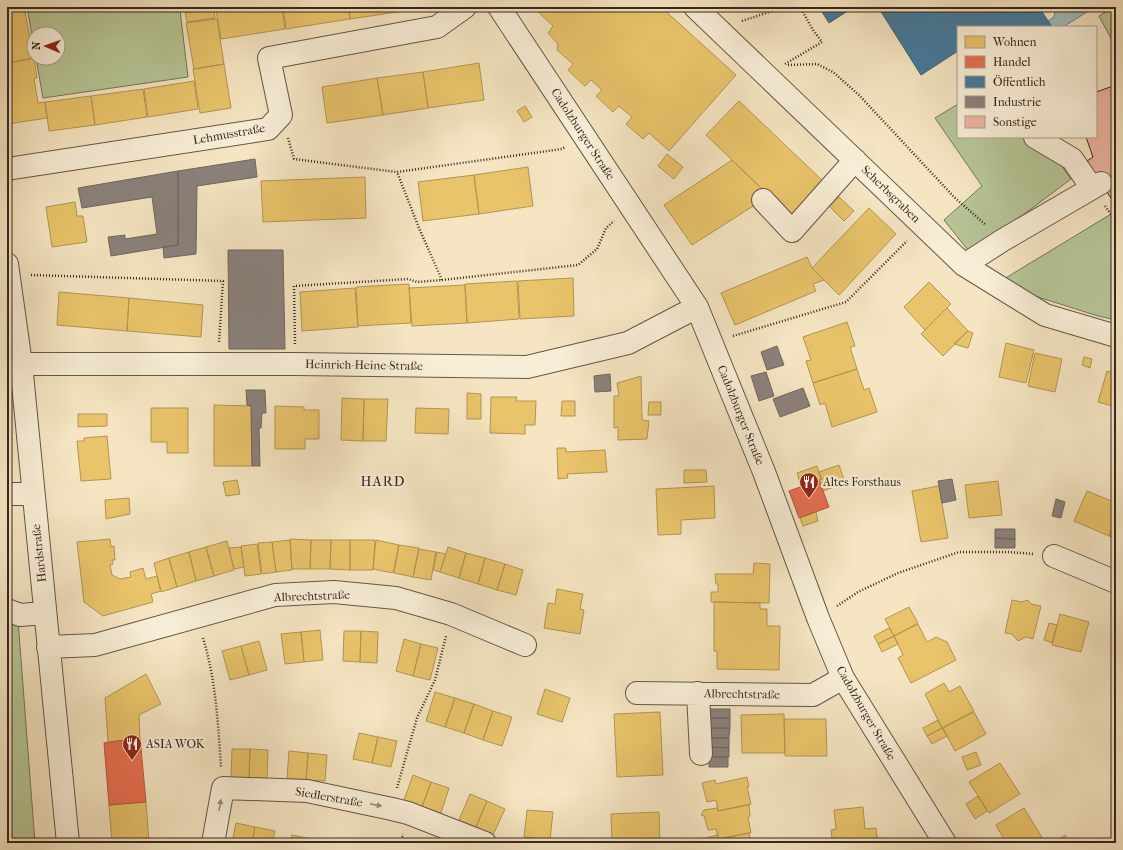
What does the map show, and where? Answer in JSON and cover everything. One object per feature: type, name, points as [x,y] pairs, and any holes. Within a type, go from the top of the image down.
[{"type":"street","points":[[281,115],[269,58],[437,27],[465,7]]},
{"type":"street","name":"Cadolzburger Straße","points":[[499,7],[697,308],[764,472],[818,618],[843,678],[945,843]]},
{"type":"street","name":"Scherbsgraben","points":[[695,7],[964,265],[1045,315],[1116,336]]},
{"type":"street","name":"Lehmusstraße","points":[[7,169],[268,129],[281,115]]},
{"type":"street","points":[[964,265],[1003,240],[1097,185],[1072,159],[1037,138]]},
{"type":"street","points":[[763,200],[792,231],[855,160]]},
{"type":"street","name":"Hardstraße","points":[[8,269],[16,357],[33,494],[68,843]]},
{"type":"street","name":"Heinrich-Heine-Straße","points":[[16,357],[218,364],[526,367],[628,343],[697,308]]},
{"type":"street","points":[[7,494],[33,494]]},
{"type":"street","points":[[1054,556],[1116,582]]},
{"type":"street","name":"Albrechtstraße","points":[[48,647],[94,645],[275,595],[334,592],[396,598],[452,614],[525,645]]},
{"type":"street","points":[[7,610],[20,615],[45,613]]},
{"type":"street","name":"Albrechtstraße","points":[[637,693],[813,695],[843,678]]},
{"type":"street","points":[[698,693],[701,754]]},
{"type":"street","points":[[213,843],[223,788]]},
{"type":"street","name":"Siedlerstraße","points":[[223,788],[307,791],[408,813],[485,843]]},
{"type":"path","points":[[735,23],[784,7]]},
{"type":"path","points":[[800,7],[813,30],[822,42],[783,65],[817,64],[833,72],[859,95],[954,197],[1003,240]]},
{"type":"path","points":[[281,115],[294,159],[397,172],[562,149],[583,133]]},
{"type":"path","points":[[397,172],[418,228],[442,280]]},
{"type":"path","points":[[296,364],[294,286],[408,279],[417,282],[578,265],[598,249],[606,228],[630,206]]},
{"type":"path","points":[[711,343],[846,302],[923,226]]},
{"type":"path","points":[[8,269],[223,281],[218,364]]},
{"type":"path","points":[[818,618],[858,592],[898,573],[958,552],[1009,552],[1054,556]]},
{"type":"path","points":[[392,809],[417,718],[435,680],[452,614]]},
{"type":"path","points":[[196,616],[207,652],[216,704],[223,788]]},
{"type":"green space","points":[[27,7],[200,7],[180,10],[188,77],[43,98],[37,66],[66,66],[66,26],[30,26]]},
{"type":"green space","points":[[1116,7],[1116,48],[1099,16]]},
{"type":"green space","points":[[957,105],[957,138],[1042,138],[1071,179],[971,254],[944,220],[982,186],[935,118]]},
{"type":"green space","points":[[1116,211],[1116,320],[1098,316],[1022,292],[1004,279]]},
{"type":"green space","points":[[7,603],[17,607],[35,843],[7,843]]},
{"type":"water","points":[[1053,7],[1095,7],[1065,26],[1051,26],[1048,21],[1054,17],[1055,12]]},
{"type":"building: Wohnen","points":[[7,7],[24,7],[28,26],[26,26],[26,59],[7,63]]},
{"type":"building: Wohnen","points":[[233,7],[282,7],[285,29],[221,39],[216,10]]},
{"type":"building: Wohnen","points":[[283,7],[348,7],[350,19],[286,29]]},
{"type":"building: Wohnen","points":[[349,7],[403,7],[404,11],[350,19]]},
{"type":"building: Wohnen","points":[[533,7],[661,7],[736,75],[669,151],[649,133],[643,139],[626,124],[632,117],[619,106],[613,112],[596,96],[602,90],[591,80],[585,86],[568,70],[573,64],[557,50],[558,44],[548,33],[553,26]]},
{"type":"building: Wohnen","points":[[214,8],[215,18],[187,22],[185,13]]},
{"type":"building: Wohnen","points":[[217,19],[224,64],[194,69],[186,23]]},
{"type":"building: Wohnen","points":[[26,59],[26,66],[35,66],[37,78],[34,79],[38,103],[45,102],[47,118],[8,124],[7,63]]},
{"type":"building: Wohnen","points":[[479,63],[484,100],[428,108],[423,72]]},
{"type":"building: Wohnen","points":[[224,64],[231,108],[200,113],[193,69]]},
{"type":"building: Wohnen","points":[[423,72],[428,108],[383,115],[377,78]]},
{"type":"building: Wohnen","points":[[377,78],[383,115],[327,123],[322,87]]},
{"type":"building: Wohnen","points":[[194,81],[198,109],[148,117],[144,89]]},
{"type":"building: Wohnen","points":[[143,89],[147,117],[95,125],[91,96]]},
{"type":"building: Wohnen","points":[[91,96],[95,125],[49,131],[45,102]]},
{"type":"building: Wohnen","points":[[739,101],[824,182],[791,217],[706,135]]},
{"type":"building: Wohnen","points":[[525,106],[532,117],[524,122],[517,111]]},
{"type":"building: Wohnen","points":[[667,154],[683,167],[674,179],[658,166]]},
{"type":"building: Wohnen","points":[[732,160],[762,189],[752,196],[758,203],[692,245],[664,205]]},
{"type":"building: Wohnen","points":[[528,167],[533,206],[479,214],[474,175]]},
{"type":"building: Wohnen","points":[[474,175],[479,214],[423,221],[418,182]]},
{"type":"building: Wohnen","points":[[365,177],[366,218],[263,222],[261,181]]},
{"type":"building: Wohnen","points":[[839,197],[854,211],[844,221],[829,206]]},
{"type":"building: Wohnen","points":[[75,202],[77,216],[83,216],[87,242],[52,247],[46,207]]},
{"type":"building: Wohnen","points":[[869,208],[896,234],[839,295],[812,268]]},
{"type":"building: Wohnen","points":[[807,257],[812,268],[824,280],[813,284],[816,291],[735,325],[721,293]]},
{"type":"building: Wohnen","points":[[573,278],[574,316],[520,319],[518,281]]},
{"type":"building: Wohnen","points":[[517,281],[519,319],[467,323],[465,284]]},
{"type":"building: Wohnen","points":[[929,282],[951,304],[925,330],[904,307]]},
{"type":"building: Wohnen","points":[[409,284],[411,323],[358,326],[356,287]]},
{"type":"building: Wohnen","points":[[465,285],[467,323],[412,326],[409,288]]},
{"type":"building: Wohnen","points":[[355,288],[358,327],[302,331],[300,292]]},
{"type":"building: Wohnen","points":[[59,292],[129,298],[127,331],[57,325]]},
{"type":"building: Wohnen","points":[[129,298],[203,305],[201,337],[127,331]]},
{"type":"building: Wohnen","points":[[947,308],[968,331],[943,356],[921,334]]},
{"type":"building: Wohnen","points":[[847,322],[855,346],[850,347],[857,369],[813,383],[806,361],[811,360],[803,337]]},
{"type":"building: Wohnen","points":[[968,331],[973,333],[968,348],[954,344]]},
{"type":"building: Wohnen","points":[[1006,343],[1034,350],[1026,383],[999,377]]},
{"type":"building: Wohnen","points":[[1035,353],[1062,359],[1055,392],[1028,386]]},
{"type":"building: Wohnen","points":[[1084,357],[1092,359],[1090,368],[1082,365]]},
{"type":"building: Wohnen","points":[[857,369],[864,390],[869,388],[877,412],[832,427],[825,403],[820,405],[813,383]]},
{"type":"building: Wohnen","points":[[1107,371],[1116,374],[1116,407],[1098,402]]},
{"type":"building: Wohnen","points":[[641,376],[642,420],[649,421],[647,439],[618,440],[618,427],[614,428],[614,396],[619,396],[617,383]]},
{"type":"building: Wohnen","points":[[467,393],[481,394],[481,419],[467,419]]},
{"type":"building: Wohnen","points":[[491,397],[517,397],[516,401],[536,401],[535,425],[525,425],[525,434],[490,433]]},
{"type":"building: Wohnen","points":[[342,398],[364,399],[363,441],[341,440]]},
{"type":"building: Wohnen","points":[[364,399],[388,399],[386,441],[363,441]]},
{"type":"building: Wohnen","points":[[562,401],[575,401],[575,416],[561,416]]},
{"type":"building: Wohnen","points":[[649,402],[661,402],[661,415],[648,415]]},
{"type":"building: Wohnen","points":[[214,405],[251,406],[252,466],[214,466]]},
{"type":"building: Wohnen","points":[[275,406],[304,407],[304,410],[319,410],[319,439],[305,439],[305,449],[275,449]]},
{"type":"building: Wohnen","points":[[151,408],[188,408],[188,453],[167,453],[167,442],[151,442]]},
{"type":"building: Wohnen","points":[[416,408],[449,409],[448,434],[415,433]]},
{"type":"building: Wohnen","points":[[78,414],[107,414],[107,426],[78,427]]},
{"type":"building: Wohnen","points":[[107,436],[111,479],[81,481],[77,441],[84,441],[84,438]]},
{"type":"building: Wohnen","points":[[557,448],[566,448],[566,452],[605,450],[607,472],[567,474],[568,478],[558,479]]},
{"type":"building: Wohnen","points":[[839,465],[845,483],[823,491],[819,480],[822,479],[819,472]]},
{"type":"building: Wohnen","points":[[817,466],[821,479],[801,486],[797,473]]},
{"type":"building: Wohnen","points":[[684,470],[706,470],[707,482],[684,483]]},
{"type":"building: Wohnen","points":[[237,480],[240,494],[226,496],[223,482]]},
{"type":"building: Wohnen","points":[[998,481],[1002,515],[969,518],[965,485]]},
{"type":"building: Wohnen","points":[[714,486],[715,518],[681,520],[681,534],[658,535],[656,489]]},
{"type":"building: Wohnen","points":[[939,486],[948,538],[921,542],[912,491]]},
{"type":"building: Wohnen","points":[[1087,491],[1116,503],[1116,521],[1109,536],[1074,521]]},
{"type":"building: Wohnen","points":[[129,498],[130,514],[106,519],[105,500]]},
{"type":"building: Wohnen","points":[[816,512],[818,521],[803,526],[800,518]]},
{"type":"building: Wohnen","points":[[1116,521],[1116,539],[1109,536]]},
{"type":"building: Wohnen","points":[[110,539],[111,547],[114,546],[115,560],[112,560],[113,564],[110,565],[112,575],[120,579],[131,577],[130,572],[143,568],[146,579],[157,576],[161,591],[151,594],[153,602],[103,616],[84,602],[77,542]]},
{"type":"building: Wohnen","points":[[290,539],[311,540],[310,569],[292,569]]},
{"type":"building: Wohnen","points":[[290,540],[292,570],[276,572],[272,542]]},
{"type":"building: Wohnen","points":[[311,540],[331,540],[330,569],[310,569]]},
{"type":"building: Wohnen","points":[[331,540],[350,540],[350,570],[330,569]]},
{"type":"building: Wohnen","points":[[350,540],[375,540],[373,570],[350,570]]},
{"type":"building: Wohnen","points":[[376,540],[399,545],[393,573],[373,569]]},
{"type":"building: Wohnen","points":[[227,541],[234,570],[214,576],[206,547]]},
{"type":"building: Wohnen","points":[[272,542],[276,572],[262,574],[258,543]]},
{"type":"building: Wohnen","points":[[257,544],[261,574],[245,576],[241,546]]},
{"type":"building: Wohnen","points":[[399,545],[419,548],[413,577],[394,573]]},
{"type":"building: Wohnen","points":[[206,547],[214,576],[196,581],[189,552]]},
{"type":"building: Wohnen","points":[[241,547],[244,567],[234,569],[229,548]]},
{"type":"building: Wohnen","points":[[448,547],[466,553],[459,578],[440,572]]},
{"type":"building: Wohnen","points":[[419,549],[436,552],[431,580],[413,577]]},
{"type":"building: Wohnen","points":[[189,552],[196,581],[177,587],[169,558]]},
{"type":"building: Wohnen","points":[[437,552],[446,554],[440,572],[433,570]]},
{"type":"building: Wohnen","points":[[466,553],[485,558],[478,584],[459,578]]},
{"type":"building: Wohnen","points":[[169,558],[177,587],[161,592],[154,563]]},
{"type":"building: Wohnen","points":[[485,558],[505,564],[497,590],[478,584]]},
{"type":"building: Wohnen","points":[[754,563],[770,564],[769,603],[711,602],[711,592],[718,592],[718,584],[716,584],[715,574],[753,574]]},
{"type":"building: Wohnen","points":[[505,564],[523,570],[516,595],[497,590]]},
{"type":"building: Wohnen","points":[[557,589],[583,594],[580,609],[584,610],[580,634],[544,628],[548,603],[555,604]]},
{"type":"building: Wohnen","points":[[1012,600],[1022,602],[1028,600],[1031,604],[1041,606],[1033,639],[1026,637],[1018,641],[1012,634],[1005,633]]},
{"type":"building: Wohnen","points":[[714,602],[760,603],[760,609],[767,609],[767,626],[780,626],[779,670],[717,669],[717,651],[714,651]]},
{"type":"building: Wohnen","points":[[909,607],[918,623],[894,636],[885,619]]},
{"type":"building: Wohnen","points":[[1060,614],[1089,622],[1081,652],[1052,645]]},
{"type":"building: Wohnen","points":[[1049,623],[1057,625],[1052,643],[1044,640]]},
{"type":"building: Wohnen","points":[[918,624],[927,642],[936,637],[947,642],[956,660],[911,683],[898,658],[903,655],[894,636]]},
{"type":"building: Wohnen","points":[[889,628],[894,636],[878,644],[874,636]]},
{"type":"building: Wohnen","points":[[320,630],[323,660],[304,662],[301,632]]},
{"type":"building: Wohnen","points":[[344,631],[361,631],[360,662],[343,661]]},
{"type":"building: Wohnen","points":[[361,631],[378,632],[377,663],[360,662]]},
{"type":"building: Wohnen","points":[[301,632],[304,662],[285,664],[281,634]]},
{"type":"building: Wohnen","points":[[894,636],[898,644],[882,652],[878,644]]},
{"type":"building: Wohnen","points":[[404,639],[421,644],[413,676],[396,671]]},
{"type":"building: Wohnen","points":[[259,641],[267,670],[249,675],[241,646]]},
{"type":"building: Wohnen","points":[[421,644],[438,648],[430,680],[413,676]]},
{"type":"building: Wohnen","points":[[241,646],[249,675],[230,680],[222,651]]},
{"type":"building: Wohnen","points":[[146,674],[161,704],[139,715],[140,738],[108,742],[105,698]]},
{"type":"building: Wohnen","points":[[944,683],[949,692],[960,686],[974,711],[942,728],[925,694]]},
{"type":"building: Wohnen","points":[[545,689],[570,698],[562,722],[537,714]]},
{"type":"building: Wohnen","points":[[435,692],[455,698],[445,727],[426,721]]},
{"type":"building: Wohnen","points":[[455,698],[474,704],[464,733],[445,727]]},
{"type":"building: Wohnen","points":[[474,704],[493,711],[483,740],[464,733]]},
{"type":"building: Wohnen","points":[[493,711],[512,717],[502,746],[483,740]]},
{"type":"building: Wohnen","points":[[660,712],[663,775],[617,777],[614,714]]},
{"type":"building: Wohnen","points":[[974,712],[986,734],[955,751],[943,728]]},
{"type":"building: Wohnen","points":[[784,714],[785,753],[742,753],[741,715]]},
{"type":"building: Wohnen","points":[[784,719],[826,719],[827,756],[785,756]]},
{"type":"building: Wohnen","points":[[938,720],[942,728],[927,736],[923,728]]},
{"type":"building: Wohnen","points":[[942,728],[947,736],[932,744],[927,736]]},
{"type":"building: Wohnen","points":[[359,733],[378,737],[372,763],[353,759]]},
{"type":"building: Wohnen","points":[[378,737],[397,741],[391,767],[372,763]]},
{"type":"building: Wohnen","points":[[232,749],[250,749],[249,779],[231,778]]},
{"type":"building: Wohnen","points":[[250,749],[268,750],[267,780],[249,779]]},
{"type":"building: Wohnen","points":[[289,751],[308,753],[306,780],[287,778]]},
{"type":"building: Wohnen","points":[[976,752],[981,765],[967,770],[962,757]]},
{"type":"building: Wohnen","points":[[308,753],[327,755],[325,781],[306,780]]},
{"type":"building: Wohnen","points":[[1000,763],[1020,794],[989,813],[969,782]]},
{"type":"building: Wohnen","points":[[413,775],[431,782],[422,807],[404,800]]},
{"type":"building: Wohnen","points":[[747,777],[749,787],[747,787],[751,804],[718,811],[716,800],[707,802],[702,783],[715,780],[716,784]]},
{"type":"building: Wohnen","points":[[431,782],[449,788],[441,813],[422,807]]},
{"type":"building: Wohnen","points":[[470,794],[487,801],[476,827],[459,820]]},
{"type":"building: Wohnen","points":[[978,796],[987,811],[975,819],[966,804]]},
{"type":"building: Wohnen","points":[[487,801],[505,809],[493,835],[476,827]]},
{"type":"building: Wohnen","points":[[146,802],[149,843],[112,843],[109,805]]},
{"type":"building: Wohnen","points":[[749,805],[750,816],[748,817],[751,833],[718,839],[716,829],[708,830],[704,816],[701,815],[704,810],[717,808],[718,811]]},
{"type":"building: Wohnen","points":[[863,807],[865,829],[876,828],[878,843],[838,843],[837,838],[832,838],[831,830],[836,829],[834,810]]},
{"type":"building: Wohnen","points":[[1024,808],[1043,839],[1037,843],[1006,843],[996,825]]},
{"type":"building: Wohnen","points":[[527,810],[553,812],[550,840],[524,837]]},
{"type":"building: Wohnen","points":[[659,812],[660,843],[612,843],[611,814]]},
{"type":"building: Wohnen","points":[[236,823],[255,827],[252,843],[232,843]]},
{"type":"building: Wohnen","points":[[255,827],[275,831],[272,843],[252,843]]},
{"type":"building: Wohnen","points":[[749,833],[751,843],[703,843],[705,838],[718,835],[718,839]]},
{"type":"building: Wohnen","points":[[292,835],[311,839],[310,843],[290,843]]},
{"type":"building: Wohnen","points":[[1065,835],[1070,843],[1054,843]]},
{"type":"building: Wohnen","points":[[311,839],[329,843],[310,843]]},
{"type":"building: Handel","name":"Altes Forsthaus","points":[[819,480],[829,507],[799,518],[789,491]]},
{"type":"building: Handel","points":[[140,738],[146,802],[109,805],[104,743]]},
{"type":"building: Öffentlich","points":[[819,7],[854,7],[829,23]]},
{"type":"building: Öffentlich","points":[[878,7],[1039,7],[1051,26],[957,26],[957,52],[921,75]]},
{"type":"building: Industrie","points":[[255,159],[257,177],[197,186],[196,254],[164,258],[163,247],[178,245],[178,171]]},
{"type":"building: Industrie","points":[[178,171],[178,245],[111,256],[108,237],[125,235],[125,239],[157,234],[152,197],[82,208],[78,188]]},
{"type":"building: Industrie","points":[[228,250],[283,250],[285,349],[229,349]]},
{"type":"building: Industrie","points":[[777,346],[784,365],[767,370],[761,352]]},
{"type":"building: Industrie","points":[[766,372],[774,396],[759,401],[751,376]]},
{"type":"building: Industrie","points":[[610,374],[611,391],[595,392],[594,376]]},
{"type":"building: Industrie","points":[[803,388],[810,406],[780,417],[773,399]]},
{"type":"building: Industrie","points":[[246,390],[265,390],[266,413],[262,413],[261,428],[259,428],[260,466],[252,466],[251,406],[247,405]]},
{"type":"building: Industrie","points":[[952,479],[956,500],[942,503],[938,481]]},
{"type":"building: Industrie","points":[[1056,499],[1065,502],[1061,518],[1052,516]]},
{"type":"building: Industrie","points":[[995,529],[1015,529],[1015,539],[995,538]]},
{"type":"building: Industrie","points":[[995,538],[1015,539],[1015,548],[995,548]]},
{"type":"building: Industrie","points":[[710,709],[730,709],[730,718],[709,718]]},
{"type":"building: Industrie","points":[[709,718],[730,718],[730,728],[709,728]]},
{"type":"building: Industrie","points":[[709,728],[730,728],[729,738],[709,738]]},
{"type":"building: Industrie","points":[[709,738],[729,738],[729,748],[709,747]]},
{"type":"building: Industrie","points":[[709,747],[729,748],[729,757],[709,757]]},
{"type":"building: Industrie","points":[[709,757],[728,757],[728,767],[709,767]]},
{"type":"building: Industrie","points":[[1116,836],[1116,843],[1105,843],[1105,842]]},
{"type":"building: Sonstige","points":[[1116,85],[1116,206],[1087,161],[1093,157],[1086,138],[1097,138],[1097,92]]},
{"type":"place","name":"Altes Forsthaus","points":[[809,499]]},
{"type":"place","name":"ASIA WOK","points":[[132,761]]},
{"type":"district","name":"HARD","points":[[383,481]]}]
